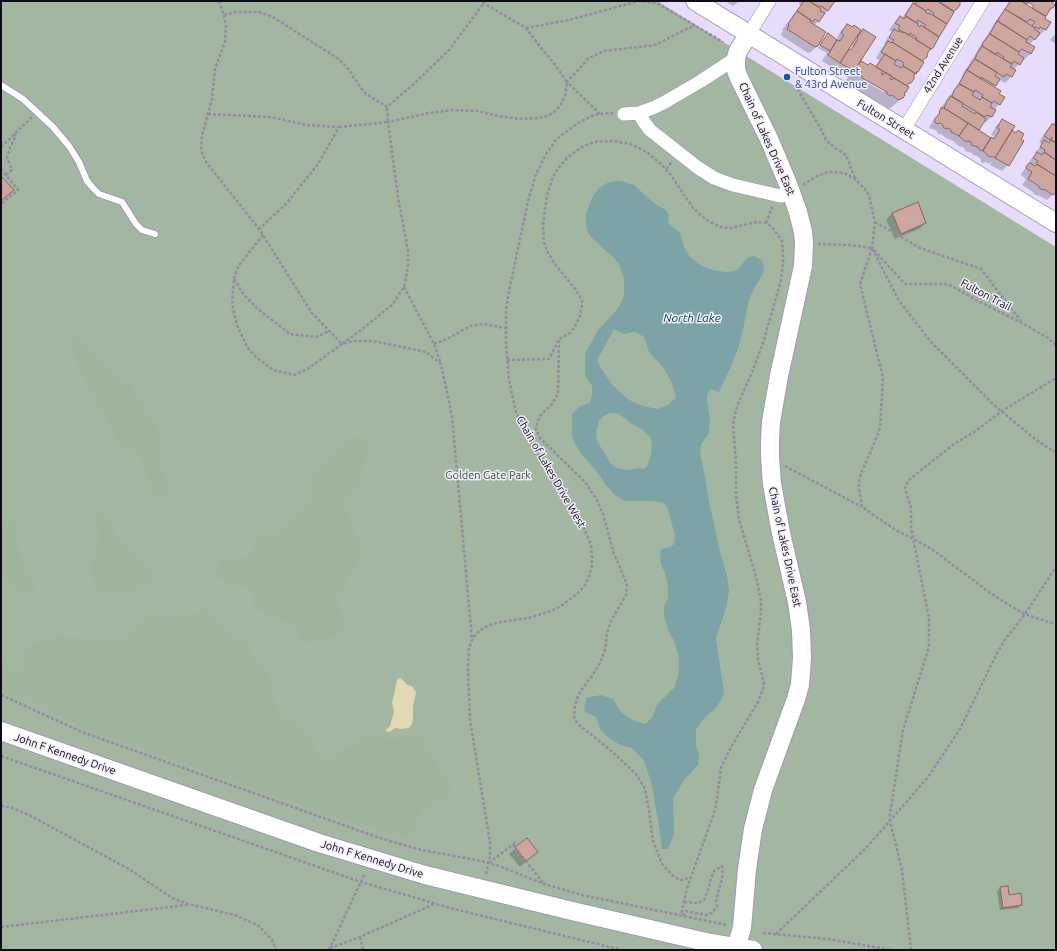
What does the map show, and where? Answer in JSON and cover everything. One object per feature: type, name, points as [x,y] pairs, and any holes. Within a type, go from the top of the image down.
[{"type":"street","name":"Fulton Street","points":[[695,1],[1056,223]]},
{"type":"street","points":[[624,114],[639,113],[678,95],[736,58],[738,51],[769,1]]},
{"type":"street","name":"42nd Avenue","points":[[904,129],[983,1]]},
{"type":"street","name":"Chain of Lakes Drive East","points":[[733,948],[738,941],[742,928],[747,869],[753,829],[763,790],[796,699],[802,671],[802,643],[799,616],[778,520],[772,484],[770,440],[773,408],[803,266],[804,243],[801,222],[784,195],[769,139],[737,74],[735,66],[736,58]]},
{"type":"street","points":[[639,113],[650,130],[705,173],[733,185],[784,195]]},
{"type":"street","name":"John F Kennedy Drive","points":[[1,731],[338,849],[425,875],[710,943],[733,948],[753,950]]},
{"type":"lane","points":[[1,85],[23,99],[53,127],[69,146],[79,162],[87,181],[99,194],[122,202],[136,224],[142,230],[155,234]]},
{"type":"path","points":[[219,1],[226,26],[225,42],[216,68],[212,99],[202,136],[201,150],[206,162],[260,229],[312,313],[342,344]]},
{"type":"path","points":[[480,1],[526,28],[567,82],[600,114]]},
{"type":"path","points":[[526,28],[569,20],[639,1],[657,3],[724,42]]},
{"type":"path","points":[[387,107],[449,50],[484,2]]},
{"type":"path","points":[[224,15],[236,12],[259,12],[273,17],[337,58],[348,67],[366,94],[387,107]]},
{"type":"path","points":[[208,114],[270,117],[307,125],[340,127],[388,122],[429,113],[453,110],[478,111],[520,119],[539,118],[547,116],[559,107],[565,97],[567,82],[589,58],[604,51],[655,45],[695,25]]},
{"type":"path","points":[[794,84],[826,140],[846,155],[855,179]]},
{"type":"path","points":[[263,235],[239,265],[234,278],[232,304],[237,325],[247,347],[256,357],[272,370],[294,375],[309,368],[361,330],[392,304],[404,287],[408,267],[408,251],[398,197],[387,107]]},
{"type":"path","name":"Chain of Lakes Drive West","points":[[472,640],[476,634],[489,625],[529,618],[552,611],[561,606],[578,593],[585,585],[592,566],[591,545],[582,524],[518,417],[513,399],[507,360],[505,328],[506,311],[528,201],[540,165],[550,148],[569,129],[586,118],[608,113],[624,114]]},
{"type":"path","points":[[1,147],[34,116]]},
{"type":"path","points":[[260,229],[286,204],[318,164],[340,127]]},
{"type":"path","points":[[6,175],[12,170],[7,158],[10,146],[16,136],[14,134]]},
{"type":"path","points":[[507,360],[549,359],[559,339],[570,333],[578,322],[582,311],[582,300],[576,290],[554,263],[544,242],[544,215],[547,194],[553,177],[567,158],[580,148],[603,141],[630,144],[648,153],[661,164],[670,174],[693,208],[710,222],[721,227],[732,228],[756,222],[766,223],[771,226],[782,241],[784,253],[781,280],[764,340],[737,406],[733,424],[736,464],[736,494],[739,518],[756,577],[761,601],[757,644],[758,660],[763,677],[763,689],[758,702],[721,767],[716,806],[691,878],[684,902],[682,916]]},
{"type":"path","points":[[1,169],[18,190],[2,203]]},
{"type":"path","points":[[766,223],[784,195],[817,176],[828,172],[844,173],[855,179],[865,189],[869,196],[875,222],[872,248],[860,284],[874,336],[883,378],[880,428],[861,473],[859,482],[862,508]]},
{"type":"path","points":[[875,222],[920,248],[981,269],[1022,323]]},
{"type":"path","points":[[804,243],[850,245],[872,248]]},
{"type":"path","points":[[872,248],[898,299],[930,341],[993,404],[1035,439],[1056,452]]},
{"type":"path","name":"Fulton Trail","points":[[872,248],[905,284],[948,284],[1022,323],[1048,338],[1056,345]]},
{"type":"path","points":[[234,278],[244,295],[258,309],[290,334],[316,338],[329,331]]},
{"type":"path","points":[[404,287],[434,344],[441,364],[452,416],[472,640],[469,648],[468,668],[470,713],[473,740],[489,833],[490,850],[483,889]]},
{"type":"path","points":[[434,344],[447,339],[470,326],[483,324],[505,328]]},
{"type":"path","points":[[559,339],[558,394],[552,404],[540,416],[536,430],[540,438],[585,482],[597,500],[603,514],[614,554],[627,585],[626,595],[613,616],[609,626],[605,650],[600,663],[578,696],[574,717],[579,725],[622,760],[636,774],[644,787],[653,841],[662,864],[674,877],[681,880],[691,878]]},
{"type":"path","points":[[342,344],[354,341],[373,340],[426,352],[441,364]]},
{"type":"path","points":[[911,950],[902,870],[890,821],[890,814],[902,730],[929,647],[929,618],[911,528],[911,508],[905,488],[908,481],[947,449],[974,432],[1002,411],[1056,378]]},
{"type":"path","points":[[770,457],[862,508],[894,529],[913,538],[940,555],[989,592],[1014,608],[1025,614],[1056,624]]},
{"type":"path","points":[[776,934],[864,850],[928,777],[960,729],[1001,646],[1025,614],[1056,567]]},
{"type":"path","points":[[1,695],[82,732],[411,848],[488,863],[544,884],[582,895],[727,926]]},
{"type":"path","points":[[1,756],[361,882],[435,903],[622,950]]},
{"type":"path","points":[[1,806],[12,808],[29,815],[129,869],[172,898],[188,904],[235,915],[259,926],[272,940],[276,950]]},
{"type":"path","points":[[488,863],[515,843],[517,845]]},
{"type":"path","points":[[513,845],[544,884]]},
{"type":"path","points":[[528,864],[530,861],[529,859]]},
{"type":"path","points":[[682,916],[686,911],[706,915],[712,913],[717,906],[716,900],[723,874],[722,866],[714,871],[704,900],[698,904],[684,902]]},
{"type":"path","points":[[329,949],[361,882]]},
{"type":"path","points":[[329,949],[360,937],[435,903]]},
{"type":"path","points":[[1,927],[188,904]]},
{"type":"path","points":[[762,933],[828,939],[892,950]]},
{"type":"path","points":[[360,937],[363,950]]},
{"type":"green space","name":"Golden Gate Park","points":[[1,1],[657,1],[1056,247],[1056,950],[1,950]]},
{"type":"shaded area","points":[[79,336],[107,371],[130,385],[162,438],[160,469],[171,487],[157,497],[138,455],[119,442],[78,367],[72,340]]},
{"type":"shaded area","points":[[355,436],[370,440],[357,492],[342,500],[363,553],[337,597],[346,632],[305,644],[292,624],[252,608],[253,590],[214,577],[220,561],[249,556],[259,537],[280,536],[314,501],[310,475]]},
{"type":"shaded area","points":[[99,508],[126,547],[148,565],[152,578],[133,590],[97,592],[90,568],[98,548],[100,534],[93,511]]},
{"type":"shaded area","points":[[14,521],[23,569],[38,592],[17,591],[1,575],[1,525]]},
{"type":"shaded area","points":[[208,609],[230,639],[242,639],[272,681],[278,714],[305,733],[325,762],[365,737],[403,740],[415,730],[455,794],[420,810],[412,838],[358,824],[82,727],[19,694],[1,694],[1,655],[10,672],[23,674],[24,649],[58,635],[125,643],[148,612],[172,619]]},
{"type":"sand","points":[[400,678],[407,685],[412,686],[416,693],[413,706],[412,724],[409,728],[395,728],[387,732],[386,730],[390,726],[394,712],[392,703],[397,680]]},
{"type":"water","name":"North Lake","points":[[617,181],[634,185],[654,203],[664,209],[669,216],[669,224],[680,233],[684,247],[690,257],[699,264],[709,269],[718,271],[735,271],[746,259],[754,256],[761,260],[764,267],[763,274],[750,297],[743,330],[731,366],[719,392],[711,389],[708,392],[707,398],[710,421],[709,433],[702,443],[700,451],[710,506],[721,556],[727,575],[729,591],[726,608],[716,638],[724,694],[716,708],[706,716],[696,729],[696,745],[699,755],[698,765],[685,779],[673,798],[674,835],[668,849],[662,849],[652,785],[644,761],[632,748],[620,745],[608,737],[600,729],[596,717],[584,711],[586,698],[601,695],[613,699],[620,711],[632,720],[645,724],[652,718],[657,705],[674,688],[678,676],[679,664],[678,653],[668,630],[664,616],[664,607],[668,598],[668,588],[665,573],[661,565],[660,556],[661,549],[670,547],[674,544],[675,536],[668,509],[664,503],[651,501],[625,501],[615,495],[583,456],[575,444],[572,436],[572,414],[580,406],[590,403],[592,395],[592,386],[585,376],[585,354],[598,330],[614,313],[624,296],[624,279],[620,266],[587,231],[586,214],[593,196],[599,188],[607,183]],"holes":[[[614,329],[623,334],[636,332],[644,337],[649,352],[663,367],[672,383],[676,398],[668,405],[657,409],[643,406],[629,400],[613,386],[597,360]],[[610,413],[617,413],[642,429],[651,438],[651,454],[646,468],[626,470],[617,468],[611,464],[597,441],[596,434],[599,420]]]},
{"type":"building","points":[[804,1],[809,1],[821,9],[820,11],[825,13],[819,22],[815,19],[813,22],[797,11]]},
{"type":"building","points":[[809,1],[835,1],[828,11]]},
{"type":"building","points":[[917,1],[937,1],[954,12],[947,24],[933,15],[934,13],[928,9],[926,11],[915,4]]},
{"type":"building","points":[[942,1],[960,1],[960,5],[954,11],[941,3]]},
{"type":"building","points":[[1011,1],[1021,1],[1046,17],[1045,19],[1051,22],[1046,30],[1040,27],[1039,29],[1035,28],[1032,26],[1035,22],[1030,19],[1027,22],[1005,9]]},
{"type":"building","points":[[1021,1],[1050,1],[1055,5],[1046,16],[1032,8],[1034,6],[1028,2],[1027,4]]},
{"type":"building","points":[[913,3],[926,11],[925,12],[928,14],[929,13],[947,24],[939,37],[924,27],[926,25],[918,20],[917,23],[905,16]]},
{"type":"building","points":[[1005,9],[1035,28],[1034,29],[1040,33],[1035,40],[1030,36],[1027,40],[998,21]]},
{"type":"building","points":[[797,11],[811,20],[810,22],[826,32],[818,46],[815,47],[787,29],[788,24]]},
{"type":"building","points":[[900,16],[904,19],[906,16],[920,27],[921,25],[939,37],[933,48],[931,49],[916,40],[917,38],[910,33],[909,35],[898,29],[900,26],[895,23]]},
{"type":"building","points":[[997,21],[1027,40],[1026,42],[1035,47],[1031,54],[1022,49],[1019,52],[990,34]]},
{"type":"building","points":[[847,24],[853,27],[854,25],[861,30],[840,63],[828,55],[837,40],[840,41],[844,35],[841,33]]},
{"type":"building","points":[[863,29],[876,37],[854,71],[840,63],[849,49],[851,50]]},
{"type":"building","points":[[894,29],[899,32],[904,32],[931,49],[928,52],[927,57],[922,61],[892,42],[894,40],[889,37]]},
{"type":"building","points":[[828,33],[837,40],[830,51],[820,45]]},
{"type":"building","points":[[990,34],[1019,52],[1018,54],[1024,58],[1020,65],[1014,61],[1012,64],[1003,59],[1004,57],[997,52],[996,55],[982,46]]},
{"type":"building","points":[[888,41],[924,62],[916,74],[903,66],[904,63],[897,59],[896,61],[881,52]]},
{"type":"building","points":[[982,46],[1012,64],[1010,67],[1016,70],[1012,77],[1006,74],[1004,77],[975,59]]},
{"type":"building","points":[[885,54],[896,61],[894,64],[901,68],[903,66],[915,73],[914,79],[911,83],[907,86],[876,67]]},
{"type":"building","points":[[975,59],[997,72],[995,76],[1000,79],[996,86],[967,70]]},
{"type":"building","points":[[861,61],[868,65],[870,63],[883,71],[881,74],[883,75],[885,72],[892,76],[890,79],[892,80],[894,78],[909,87],[904,93],[905,95],[903,98],[898,100],[892,95],[890,96],[887,92],[862,78],[862,76],[854,71]]},
{"type":"building","points":[[967,70],[1001,91],[999,94],[1005,97],[1000,105],[994,101],[992,103],[982,97],[983,95],[975,90],[974,92],[959,84]]},
{"type":"building","points":[[960,84],[974,92],[972,95],[980,100],[982,97],[992,103],[990,107],[996,110],[992,117],[987,115],[985,117],[952,97],[954,90]]},
{"type":"building","points":[[951,96],[963,103],[962,106],[975,114],[976,112],[986,119],[979,130],[944,108],[947,100]]},
{"type":"building","points":[[941,108],[944,108],[968,123],[959,136],[951,132],[948,128],[946,129],[943,127],[940,123],[937,124],[935,122],[934,120],[940,113]]},
{"type":"building","points":[[1002,119],[1015,126],[995,158],[992,156],[990,157],[983,151],[991,137],[994,139],[1000,130],[997,128]]},
{"type":"building","points":[[968,123],[991,138],[983,150],[981,151],[978,147],[971,145],[971,142],[966,142],[959,136]]},
{"type":"building","points":[[1052,124],[1056,126],[1056,143],[1051,140],[1052,137],[1050,140],[1044,136]]},
{"type":"building","points":[[1012,130],[1016,133],[1018,130],[1024,134],[1021,139],[1024,141],[1009,166],[995,158]]},
{"type":"building","points":[[1044,140],[1049,143],[1051,140],[1056,143],[1056,160],[1044,152],[1045,150],[1040,147]]},
{"type":"building","points":[[1037,152],[1042,155],[1044,152],[1056,160],[1056,176],[1036,164],[1038,161],[1033,158]]},
{"type":"building","points":[[1030,163],[1035,166],[1037,164],[1056,176],[1056,193],[1053,195],[1044,189],[1039,188],[1039,186],[1028,179],[1032,172],[1026,167]]},
{"type":"building","points":[[1,176],[14,190],[1,201]]},
{"type":"building","points":[[918,202],[926,223],[901,234],[892,213]]},
{"type":"building","points":[[527,838],[538,852],[526,861],[515,847]]},
{"type":"building","points":[[1008,886],[1009,895],[1021,893],[1022,905],[1003,908],[1000,887]]},
{"type":"place","name":"Fulton Street & 43rd Avenue","points":[[787,77]]}]
